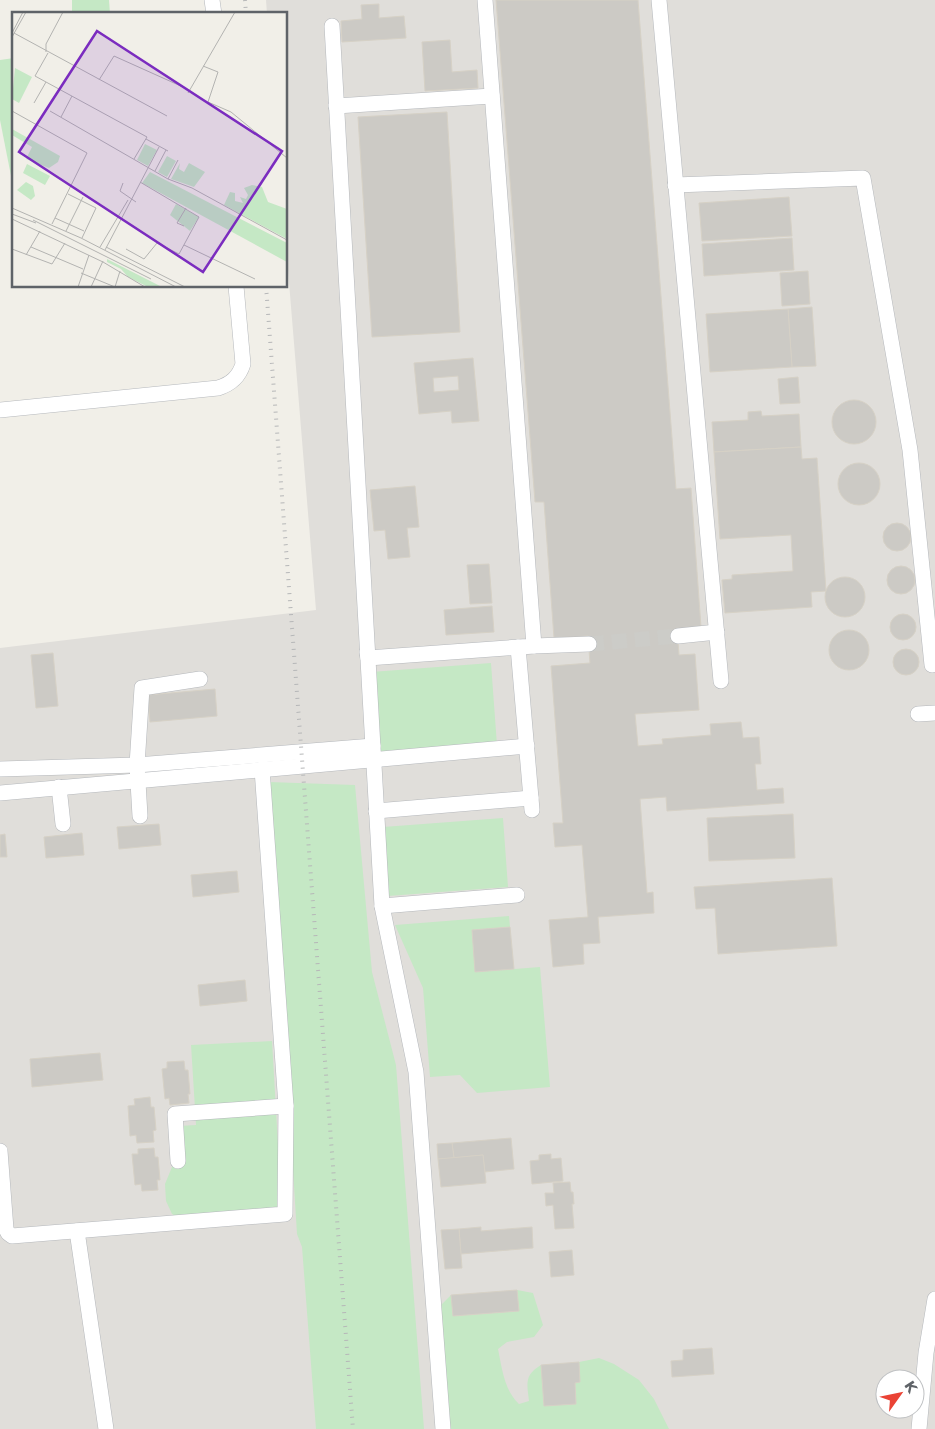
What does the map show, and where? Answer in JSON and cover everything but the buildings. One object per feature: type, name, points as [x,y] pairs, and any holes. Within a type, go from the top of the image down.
[{"type":"street","points":[[376,811],[531,804],[526,746],[526,646],[485,0]]},
{"type":"street","points":[[659,0],[721,681]]},
{"type":"street","points":[[332,26],[382,906],[416,1072],[443,1429]]},
{"type":"street","points":[[336,106],[492,96]]},
{"type":"street","points":[[675,185],[862,178],[910,450],[932,665]]},
{"type":"street","points":[[0,410],[218,388],[230,383],[238,374],[243,364],[236,288]]},
{"type":"street","points":[[678,636],[716,632]]},
{"type":"street","points":[[367,652],[368,658],[526,646],[589,644]]},
{"type":"street","points":[[140,816],[137,773],[142,688],[200,679]]},
{"type":"street","points":[[918,714],[935,713]]},
{"type":"street","points":[[0,793],[60,787],[137,773],[373,752],[526,746]]},
{"type":"street","points":[[0,770],[137,773],[262,768],[373,752]]},
{"type":"street","points":[[0,1151],[6,1228],[8,1233],[14,1236],[285,1214],[286,1106],[262,768]]},
{"type":"street","points":[[60,787],[63,824]]},
{"type":"street","points":[[382,906],[516,895]]},
{"type":"street","points":[[178,1161],[175,1114],[286,1106]]},
{"type":"street","points":[[77,1231],[106,1429]]},
{"type":"street","points":[[919,1429],[926,1352],[935,1299]]},
{"type":"shaded area","points":[[266,0],[935,0],[935,1429],[0,1429],[0,648],[316,610],[288,270],[288,12],[267,12]]},
{"type":"green space","points":[[72,0],[109,0],[110,12],[72,12]]},
{"type":"green space","points":[[12,58],[12,181],[0,120],[0,60]]},
{"type":"green space","points":[[491,663],[497,745],[377,755],[371,672]]},
{"type":"green space","points":[[269,782],[355,785],[372,972],[396,1065],[424,1429],[316,1429],[302,1247],[297,1234]]},
{"type":"green space","points":[[503,818],[508,887],[388,896],[383,827]]},
{"type":"green space","points":[[509,916],[510,927],[472,930],[476,972],[540,967],[550,1087],[477,1093],[460,1075],[430,1077],[423,988],[395,925]]},
{"type":"green space","points":[[272,1041],[282,1214],[184,1220],[172,1214],[166,1201],[165,1184],[172,1167],[181,1159],[179,1126],[196,1125],[191,1045]]},
{"type":"green space","points":[[517,1290],[533,1293],[543,1325],[534,1337],[507,1342],[498,1349],[507,1385],[519,1404],[529,1401],[527,1385],[529,1376],[541,1365],[544,1406],[576,1404],[575,1383],[580,1382],[579,1362],[599,1358],[614,1364],[639,1380],[654,1399],[669,1429],[449,1429],[439,1307],[451,1295],[453,1316],[519,1311]]},
{"type":"tunnel","points":[[589,644],[678,636]]},
{"type":"railway","points":[[245,0],[246,12]]},
{"type":"railway","points":[[266,288],[353,1429]]}]
